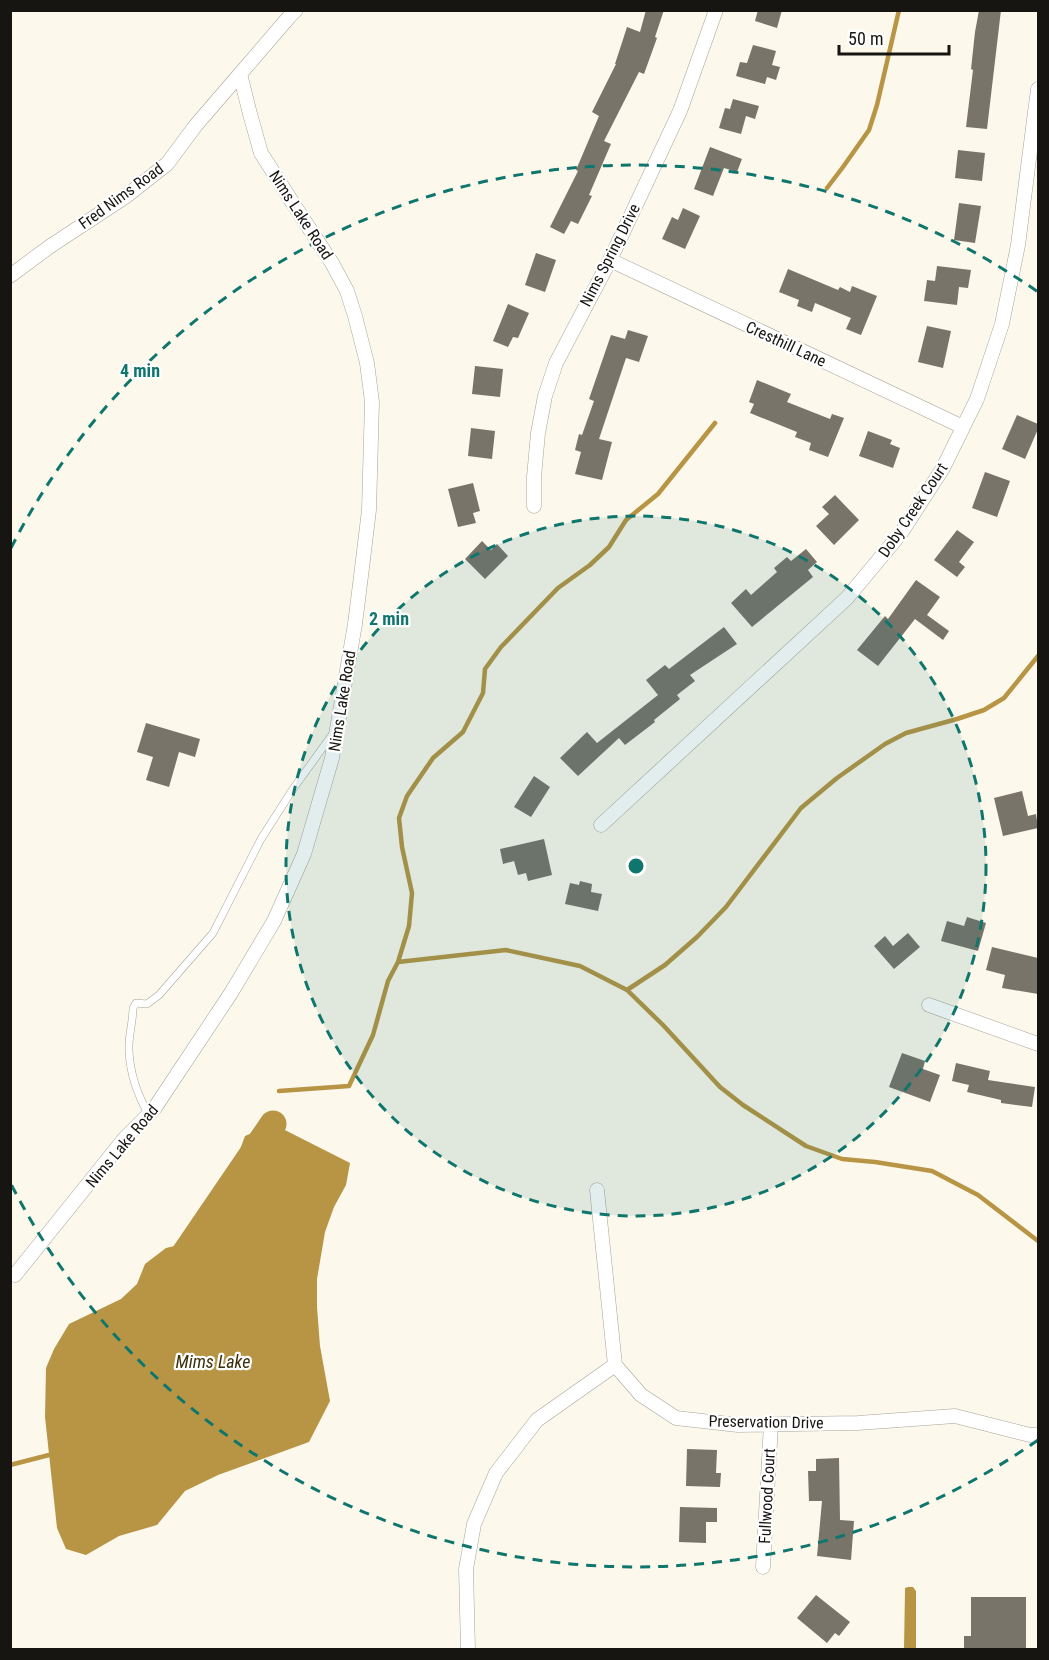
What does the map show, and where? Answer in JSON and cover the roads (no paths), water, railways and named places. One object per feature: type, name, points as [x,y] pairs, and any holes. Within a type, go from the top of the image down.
[{"type":"street","points":[[240,74],[296,10]]},
{"type":"street","name":"Nims Spring Drive","points":[[534,506],[538,433],[545,396],[556,363],[610,261],[680,111],[716,10]]},
{"type":"street","name":"Fred Nims Road","points":[[10,276],[49,247],[125,197],[167,164],[196,125],[240,74]]},
{"type":"street","name":"Nims Lake Road","points":[[13,1275],[125,1138],[154,1109],[198,1045],[274,921],[304,854],[333,758],[355,624],[369,510],[372,402],[367,363],[356,316],[347,291],[332,262],[261,153],[240,74]]},
{"type":"street","name":"Doby Creek Court","points":[[601,825],[847,598],[901,533],[943,468],[977,399],[1002,324],[1018,245],[1038,89]]},
{"type":"street","name":"Cresthill Lane","points":[[610,261],[963,427]]},
{"type":"street","points":[[929,1005],[1038,1044]]},
{"type":"street","points":[[468,1650],[466,1569],[474,1524],[496,1473],[537,1420],[615,1365],[597,1190]]},
{"type":"street","name":"Preservation Drive","points":[[615,1365],[641,1395],[676,1418],[738,1425],[858,1423],[956,1416],[1030,1435],[1038,1435]]},
{"type":"street","name":"Fullwood Court","points":[[764,1567],[771,1424]]},
{"type":"lane","points":[[148,1115],[134,1080],[129,1051],[133,1008],[136,1003],[147,1004],[159,995],[213,933],[261,839],[337,727]]},
{"type":"water","name":"Mims Lake","points":[[273,1124],[350,1163],[346,1185],[334,1207],[325,1232],[317,1279],[320,1346],[330,1401],[309,1442],[218,1475],[185,1491],[157,1525],[119,1536],[86,1555],[66,1549],[57,1528],[45,1417],[46,1368],[54,1349],[69,1324],[121,1299],[137,1284],[145,1264],[166,1248],[187,1243],[214,1220],[245,1136]]},
{"type":"water","points":[[913,1587],[916,1591],[916,1649],[904,1649],[905,1588]]},
{"type":"waterway","points":[[827,188],[869,130],[899,10]]},
{"type":"waterway","points":[[279,1091],[349,1086],[373,1035],[388,981],[398,962],[409,926],[412,893],[402,847],[399,818],[407,796],[433,758],[463,732],[483,693],[485,669],[501,647],[558,588],[590,565],[609,547],[626,520],[658,494],[715,423]]},
{"type":"waterway","points":[[627,990],[665,965],[697,937],[726,907],[801,808],[837,778],[885,744],[906,733],[984,710],[1004,698],[1038,656]]},
{"type":"waterway","points":[[398,962],[506,950],[580,966],[627,990],[720,1087],[743,1105],[806,1146],[842,1159],[932,1171],[978,1195],[1038,1241]]},
{"type":"waterway","points":[[179,1262],[273,1124]]},
{"type":"waterway","points":[[10,1465],[49,1455]]}]
